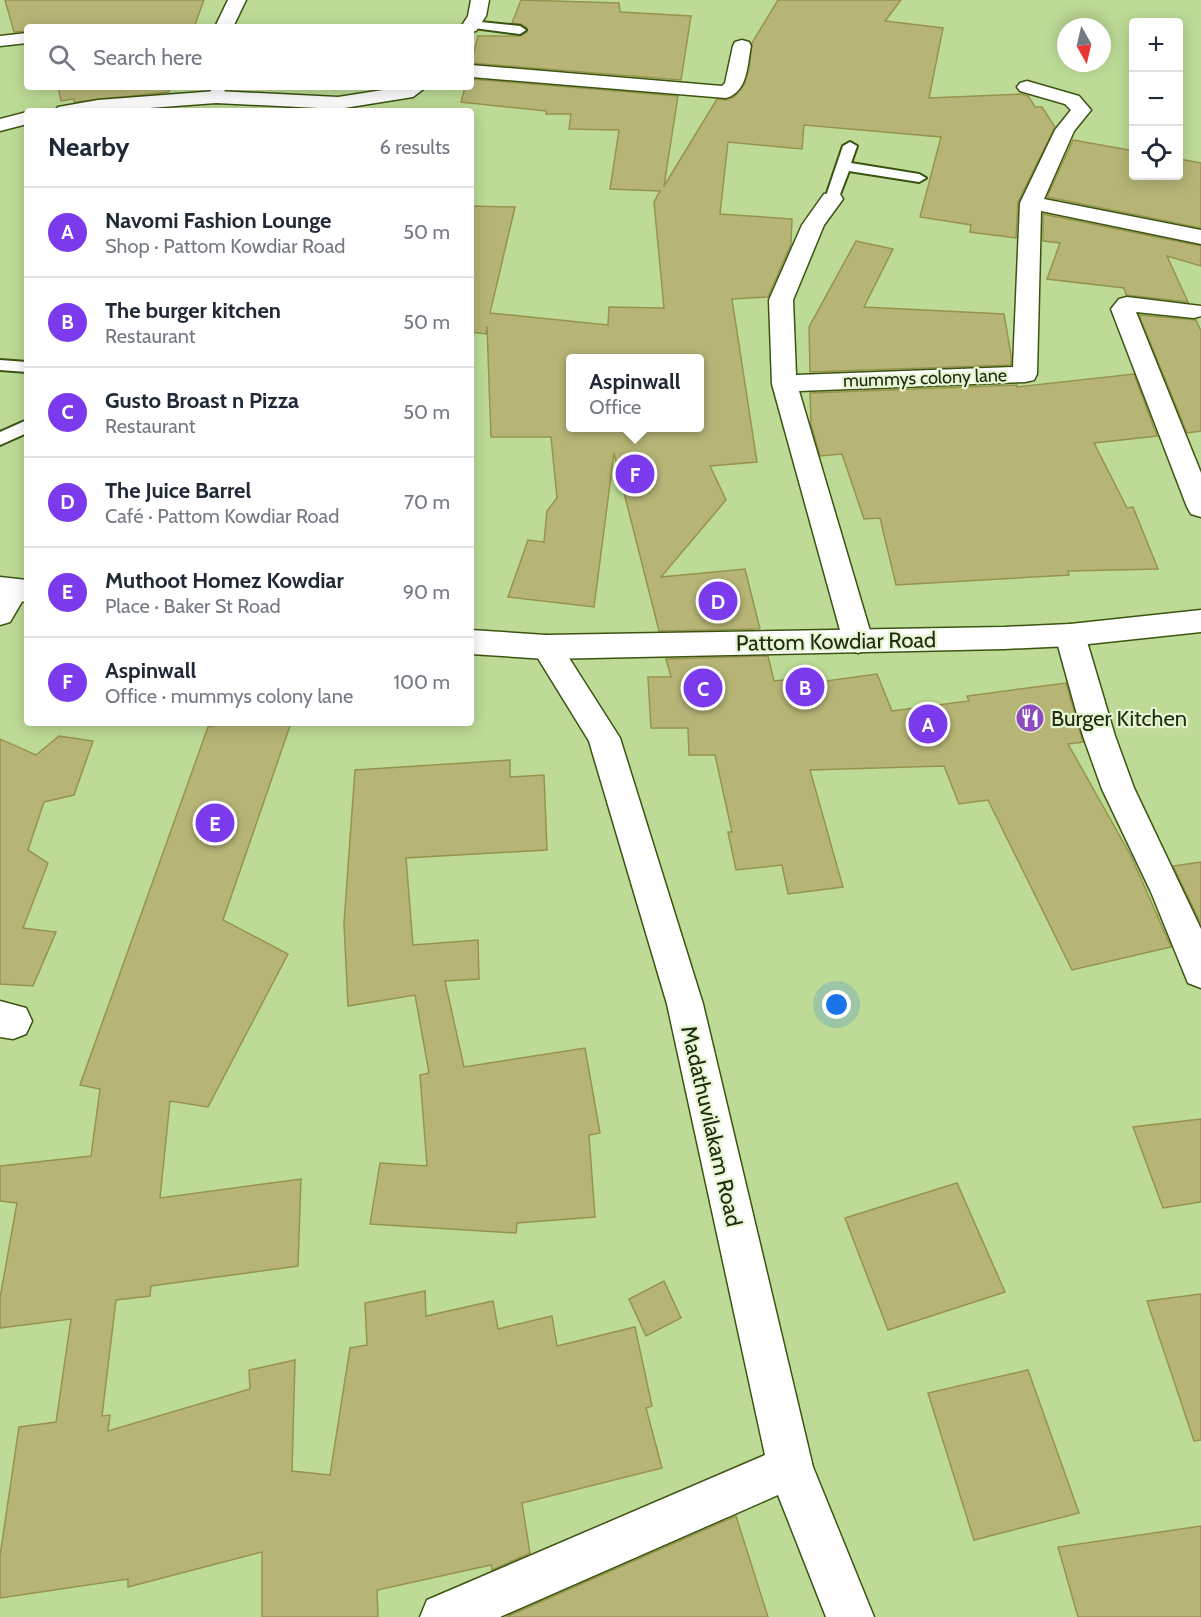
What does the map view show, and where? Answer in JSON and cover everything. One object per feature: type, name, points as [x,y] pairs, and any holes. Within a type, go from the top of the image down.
[{"type":"street","points":[[225,24],[237,0]]},
{"type":"street","points":[[472,24],[477,16],[480,0]]},
{"type":"street","points":[[0,41],[24,38]]},
{"type":"street","points":[[474,71],[726,92],[734,85],[742,46]]},
{"type":"street","points":[[1027,87],[1072,100],[1081,110],[1065,130],[1031,203],[1201,237]]},
{"type":"street","points":[[71,108],[101,96],[217,92],[338,103],[406,93],[411,90]]},
{"type":"street","points":[[0,125],[24,119]]},
{"type":"street","points":[[832,199],[813,225],[781,300],[784,384],[858,641]]},
{"type":"street","name":"mummys colony lane","points":[[784,384],[1025,374],[1031,203]]},
{"type":"street","points":[[1194,311],[1127,304],[1123,309],[1201,507]]},
{"type":"street","points":[[0,614],[14,590]]},
{"type":"street","name":"Pattom Kowdiar Road","points":[[474,642],[546,647],[1070,635],[1201,621]]},
{"type":"street","points":[[1070,635],[1099,736],[1118,789],[1167,890],[1201,970]]},
{"type":"street","name":"Madathuvilakam Road","points":[[546,647],[604,738],[685,1004],[790,1467],[850,1617]]},
{"type":"street","points":[[444,1617],[790,1467]]},
{"type":"lane","points":[[474,26],[520,30]]},
{"type":"lane","points":[[832,199],[850,146]]},
{"type":"lane","points":[[843,166],[919,178]]},
{"type":"lane","points":[[0,365],[24,366]]},
{"type":"lane","points":[[0,439],[24,427]]},
{"type":"building","points":[[5,0],[204,0],[195,24],[24,24],[24,31],[14,32]]},
{"type":"building","points":[[521,0],[619,3],[620,12],[691,16],[681,80],[474,63],[478,36],[520,36],[527,32],[527,28],[521,24],[512,23]]},
{"type":"building","points":[[778,0],[901,0],[885,21],[943,28],[929,98],[1021,94],[1028,96],[1035,107],[1042,107],[1055,127],[1018,202],[1016,238],[970,232],[971,225],[920,217],[941,137],[804,125],[802,149],[728,142],[720,214],[792,219],[791,244],[768,297],[732,299],[757,462],[710,466],[726,500],[661,577],[745,569],[760,629],[659,631],[614,453],[594,607],[508,597],[528,540],[544,542],[547,511],[557,498],[551,437],[491,437],[487,326],[486,334],[474,332],[474,206],[515,207],[490,313],[608,325],[609,307],[664,308],[654,202],[660,191],[610,189],[619,130],[569,129],[571,114],[546,114],[546,111],[461,102],[464,90],[474,90],[474,79],[678,96],[664,186],[717,99],[726,100],[734,97],[744,85],[749,70],[752,43]]},
{"type":"building","points":[[59,90],[170,90],[169,92],[74,102],[74,99],[61,101]]},
{"type":"building","points":[[1073,140],[1129,150],[1129,180],[1183,180],[1183,160],[1201,163],[1201,228],[1047,197]]},
{"type":"building","points":[[1043,214],[1201,246],[1201,266],[1167,256],[1188,302],[1126,295],[1124,288],[1047,279],[1060,243],[1043,241]]},
{"type":"building","points":[[856,241],[893,249],[864,307],[1004,314],[1011,365],[810,372],[809,327]]},
{"type":"building","points":[[1139,315],[1196,320],[1201,331],[1201,431],[1187,433]]},
{"type":"building","points":[[1134,374],[1157,436],[1094,443],[1127,508],[1133,507],[1158,569],[1068,571],[1069,575],[896,585],[880,518],[864,519],[842,454],[820,456],[811,424],[810,393],[1017,385],[1017,387]]},
{"type":"building","points":[[768,656],[774,681],[817,677],[819,682],[877,674],[892,711],[969,701],[967,696],[1066,683],[1083,742],[1068,744],[1131,856],[1171,947],[1072,970],[988,800],[959,804],[944,766],[810,770],[843,887],[788,894],[782,865],[736,870],[728,832],[732,832],[715,755],[689,755],[688,728],[651,728],[648,677],[671,677],[666,659]]},
{"type":"building","points":[[290,726],[223,920],[288,954],[208,1107],[170,1101],[160,1198],[301,1179],[298,1266],[151,1286],[150,1296],[116,1300],[102,1416],[110,1415],[108,1431],[250,1389],[249,1370],[295,1360],[292,1471],[330,1475],[350,1348],[367,1345],[365,1303],[425,1291],[426,1316],[493,1301],[498,1329],[552,1316],[557,1346],[635,1327],[652,1406],[646,1408],[662,1468],[522,1503],[530,1553],[492,1570],[491,1565],[377,1590],[378,1617],[262,1617],[262,1552],[128,1587],[128,1579],[0,1598],[0,1556],[19,1427],[56,1422],[71,1319],[0,1328],[0,1298],[17,1203],[0,1201],[0,1166],[91,1156],[100,1089],[80,1085],[208,727]]},
{"type":"building","points":[[59,736],[93,741],[74,795],[44,802],[28,850],[48,863],[23,928],[56,932],[33,986],[0,984],[0,739],[36,755]]},
{"type":"building","points":[[510,760],[510,777],[544,775],[547,850],[406,858],[413,945],[478,940],[479,979],[445,981],[464,1067],[585,1048],[600,1133],[589,1135],[595,1217],[517,1223],[516,1233],[370,1224],[380,1163],[427,1166],[420,1075],[429,1073],[415,995],[348,1006],[344,923],[355,770]]},
{"type":"building","points":[[1201,862],[1201,924],[1173,866]]},
{"type":"building","points":[[1201,1119],[1201,1202],[1163,1208],[1133,1127]]},
{"type":"building","points":[[957,1183],[1005,1292],[888,1330],[845,1218]]},
{"type":"building","points":[[664,1281],[681,1318],[646,1336],[629,1299]]},
{"type":"building","points":[[1201,1294],[1201,1440],[1194,1441],[1147,1301]]},
{"type":"building","points":[[1028,1370],[1079,1513],[974,1540],[928,1393]]},
{"type":"building","points":[[736,1516],[768,1617],[506,1617]]},
{"type":"building","points":[[1201,1526],[1201,1617],[1078,1617],[1058,1547]]},
{"type":"place","name":"Aspinwall","points":[[635,474]]},
{"type":"place","name":"The Juice Barrel","points":[[718,601]]},
{"type":"place","name":"The burger kitchen","points":[[805,687]]},
{"type":"place","name":"Gusto Broast n Pizza","points":[[703,688]]},
{"type":"place","name":"Burger Kitchen","points":[[1030,718]]},
{"type":"place","name":"Navomi Fashion Lounge","points":[[928,724]]},
{"type":"place","name":"Muthoot Homez Kowdiar","points":[[215,823]]}]
